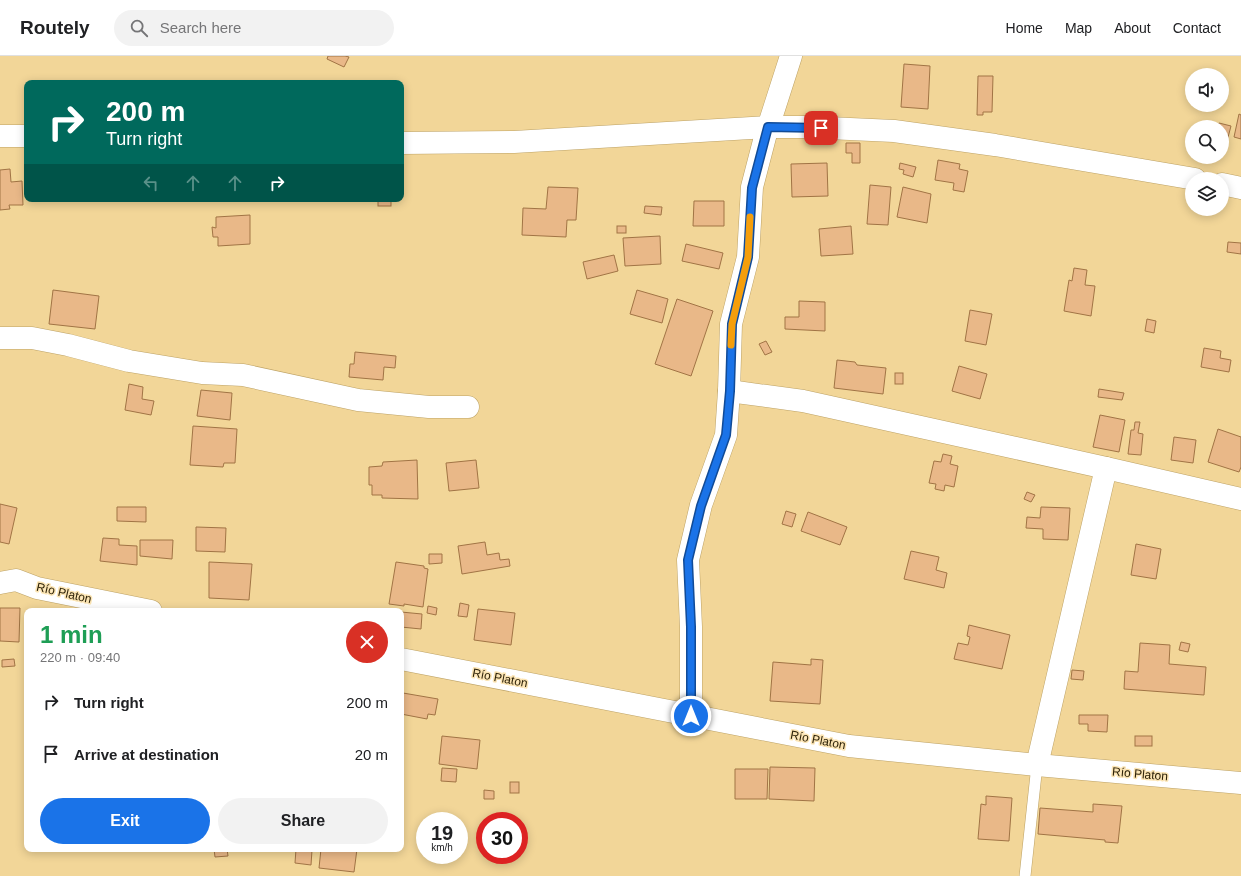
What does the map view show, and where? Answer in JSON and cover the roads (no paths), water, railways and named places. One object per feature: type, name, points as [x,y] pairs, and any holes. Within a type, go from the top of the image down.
[{"type":"street","points":[[691,716],[691,627],[688,560],[701,506],[726,435],[730,391],[732,324],[748,257],[752,188],[768,127],[791,56]]},
{"type":"street","points":[[404,143],[514,142],[768,127],[806,127],[894,131],[995,145],[1185,177]]},
{"type":"street","points":[[0,136],[24,136]]},
{"type":"street","points":[[1229,185],[1241,188]]},
{"type":"street","points":[[0,338],[32,338],[68,345],[129,361],[202,373],[243,375],[358,400],[429,407],[468,407]]},
{"type":"street","points":[[730,391],[803,401],[1241,499]]},
{"type":"street","points":[[1037,765],[1106,468]]},
{"type":"street","name":"Río Platon","points":[[5,579],[37,588],[136,608]]},
{"type":"street","name":"Río Platon","points":[[404,660],[849,746],[1037,765],[1241,783]]},
{"type":"lane","points":[[1025,876],[1037,765]]}]
